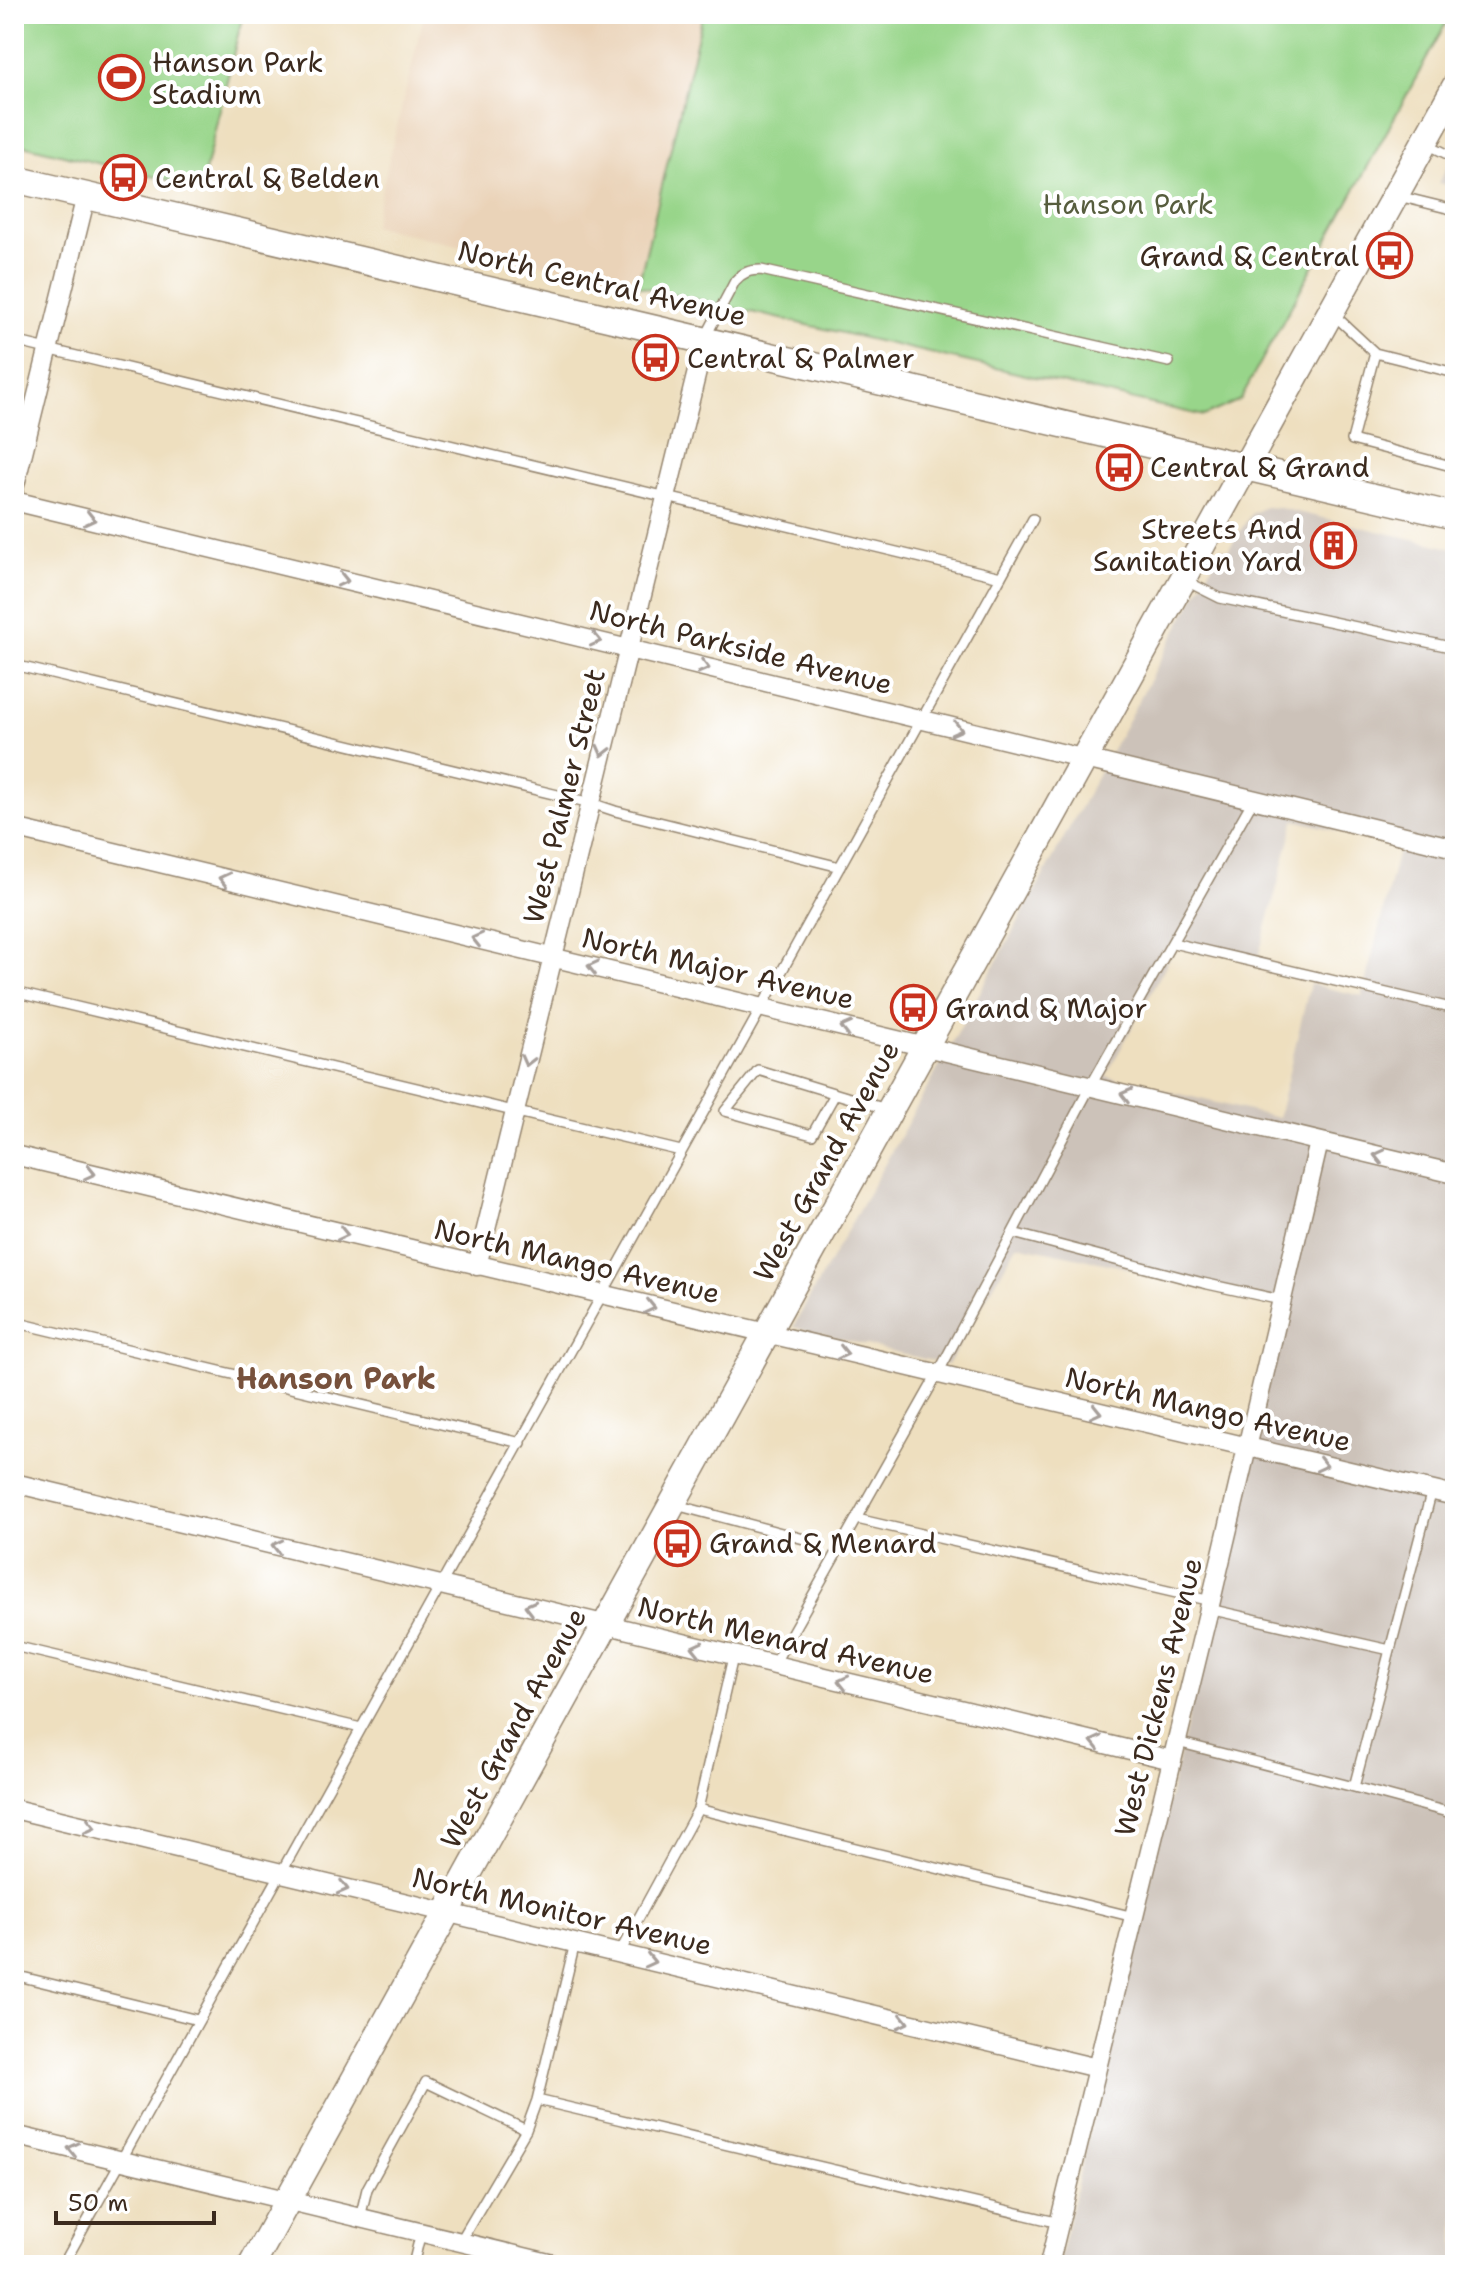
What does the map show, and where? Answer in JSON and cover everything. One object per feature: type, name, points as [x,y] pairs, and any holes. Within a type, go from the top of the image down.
[{"type":"main road","name":"West Grand Avenue","points":[[252,2265],[1455,87]]},
{"type":"main road","name":"North Central Avenue","points":[[14,179],[1455,516]]},
{"type":"street","points":[[14,489],[86,196]]},
{"type":"street","name":"West Palmer Street","points":[[477,1266],[705,339]]},
{"type":"street","name":"North Parkside Avenue","points":[[14,501],[1455,848]]},
{"type":"street","name":"North Major Avenue","points":[[14,828],[1455,1174]]},
{"type":"street","name":"West Dickens Avenue","points":[[1049,2265],[1319,1142]]},
{"type":"street","name":"North Mango Avenue","points":[[14,1155],[1455,1496]]},
{"type":"street","name":"North Menard Avenue","points":[[14,1483],[733,1657],[1174,1751]]},
{"type":"street","name":"North Monitor Avenue","points":[[14,1809],[1097,2068]]},
{"type":"street","points":[[14,2135],[557,2265]]},
{"type":"lane","points":[[1424,142],[1455,158]]},
{"type":"lane","points":[[1394,195],[1455,210]]},
{"type":"lane","points":[[705,339],[735,281],[741,274],[761,270],[1169,362]]},
{"type":"lane","points":[[1330,311],[1375,353],[1455,373]]},
{"type":"lane","points":[[14,341],[1001,577]]},
{"type":"lane","points":[[1375,353],[1352,440],[1455,467]]},
{"type":"lane","points":[[63,2265],[1033,519]]},
{"type":"lane","points":[[1184,580],[1220,598],[1455,648]]},
{"type":"lane","points":[[14,665],[591,803],[840,867]]},
{"type":"lane","points":[[773,1666],[937,1375],[1090,1087],[1253,800]]},
{"type":"lane","points":[[1173,943],[1455,1009]]},
{"type":"lane","points":[[14,992],[681,1151]]},
{"type":"lane","points":[[835,1094],[812,1135],[725,1111],[758,1070],[891,1110]]},
{"type":"lane","points":[[1013,1233],[1203,1283],[1281,1300]]},
{"type":"lane","points":[[14,1322],[521,1443]]},
{"type":"lane","points":[[1354,1787],[1432,1490]]},
{"type":"lane","points":[[673,1504],[819,1543]]},
{"type":"lane","points":[[857,1519],[1390,1650]]},
{"type":"lane","points":[[14,1646],[361,1728]]},
{"type":"lane","points":[[619,1954],[698,1809],[733,1657]]},
{"type":"lane","points":[[1174,1751],[1354,1787],[1455,1814]]},
{"type":"lane","points":[[698,1809],[1134,1917]]},
{"type":"lane","points":[[460,2242],[526,2130],[537,2100],[575,1943]]},
{"type":"lane","points":[[14,1975],[198,2020]]},
{"type":"lane","points":[[360,2218],[367,2189],[426,2082],[526,2130]]},
{"type":"lane","points":[[537,2100],[1060,2223]]},
{"type":"lane","points":[[413,2265],[421,2232]]},
{"type":"shaded area","points":[[424,14],[703,14],[638,286],[373,226]]},
{"type":"shaded area","points":[[1455,152],[1455,187],[1438,183]]},
{"type":"shaded area","points":[[1265,507],[1280,508],[1455,549],[1455,2265],[1058,2265],[1287,1301],[1017,1245],[948,1365],[793,1327],[943,1060],[1222,547],[1228,550],[1251,514]],"holes":[[[1295,820],[1399,847],[1362,996],[1310,984],[1278,1118],[1106,1076],[1180,939],[1258,958]]]},
{"type":"green space","name":"Hanson Park Stadium","points":[[14,14],[243,14],[201,188],[14,143]]},
{"type":"green space","name":"Hanson Park","points":[[703,14],[1451,14],[1240,400],[1204,416],[638,286]]},
{"type":"place","name":"Hanson Park Stadium","points":[[121,78]]},
{"type":"place","name":"Central & Belden","points":[[124,178]]},
{"type":"place","name":"Grand & Central","points":[[1390,256]]},
{"type":"place","name":"Central & Palmer","points":[[656,358]]},
{"type":"place","name":"Central & Grand","points":[[1119,467]]},
{"type":"place","name":"Streets And Sanitation Yard","points":[[1333,545]]},
{"type":"place","name":"Grand & Major","points":[[914,1008]]},
{"type":"place","name":"Grand & Menard","points":[[678,1543]]},
{"type":"district","name":"Hanson Park","points":[[336,1379]]}]
